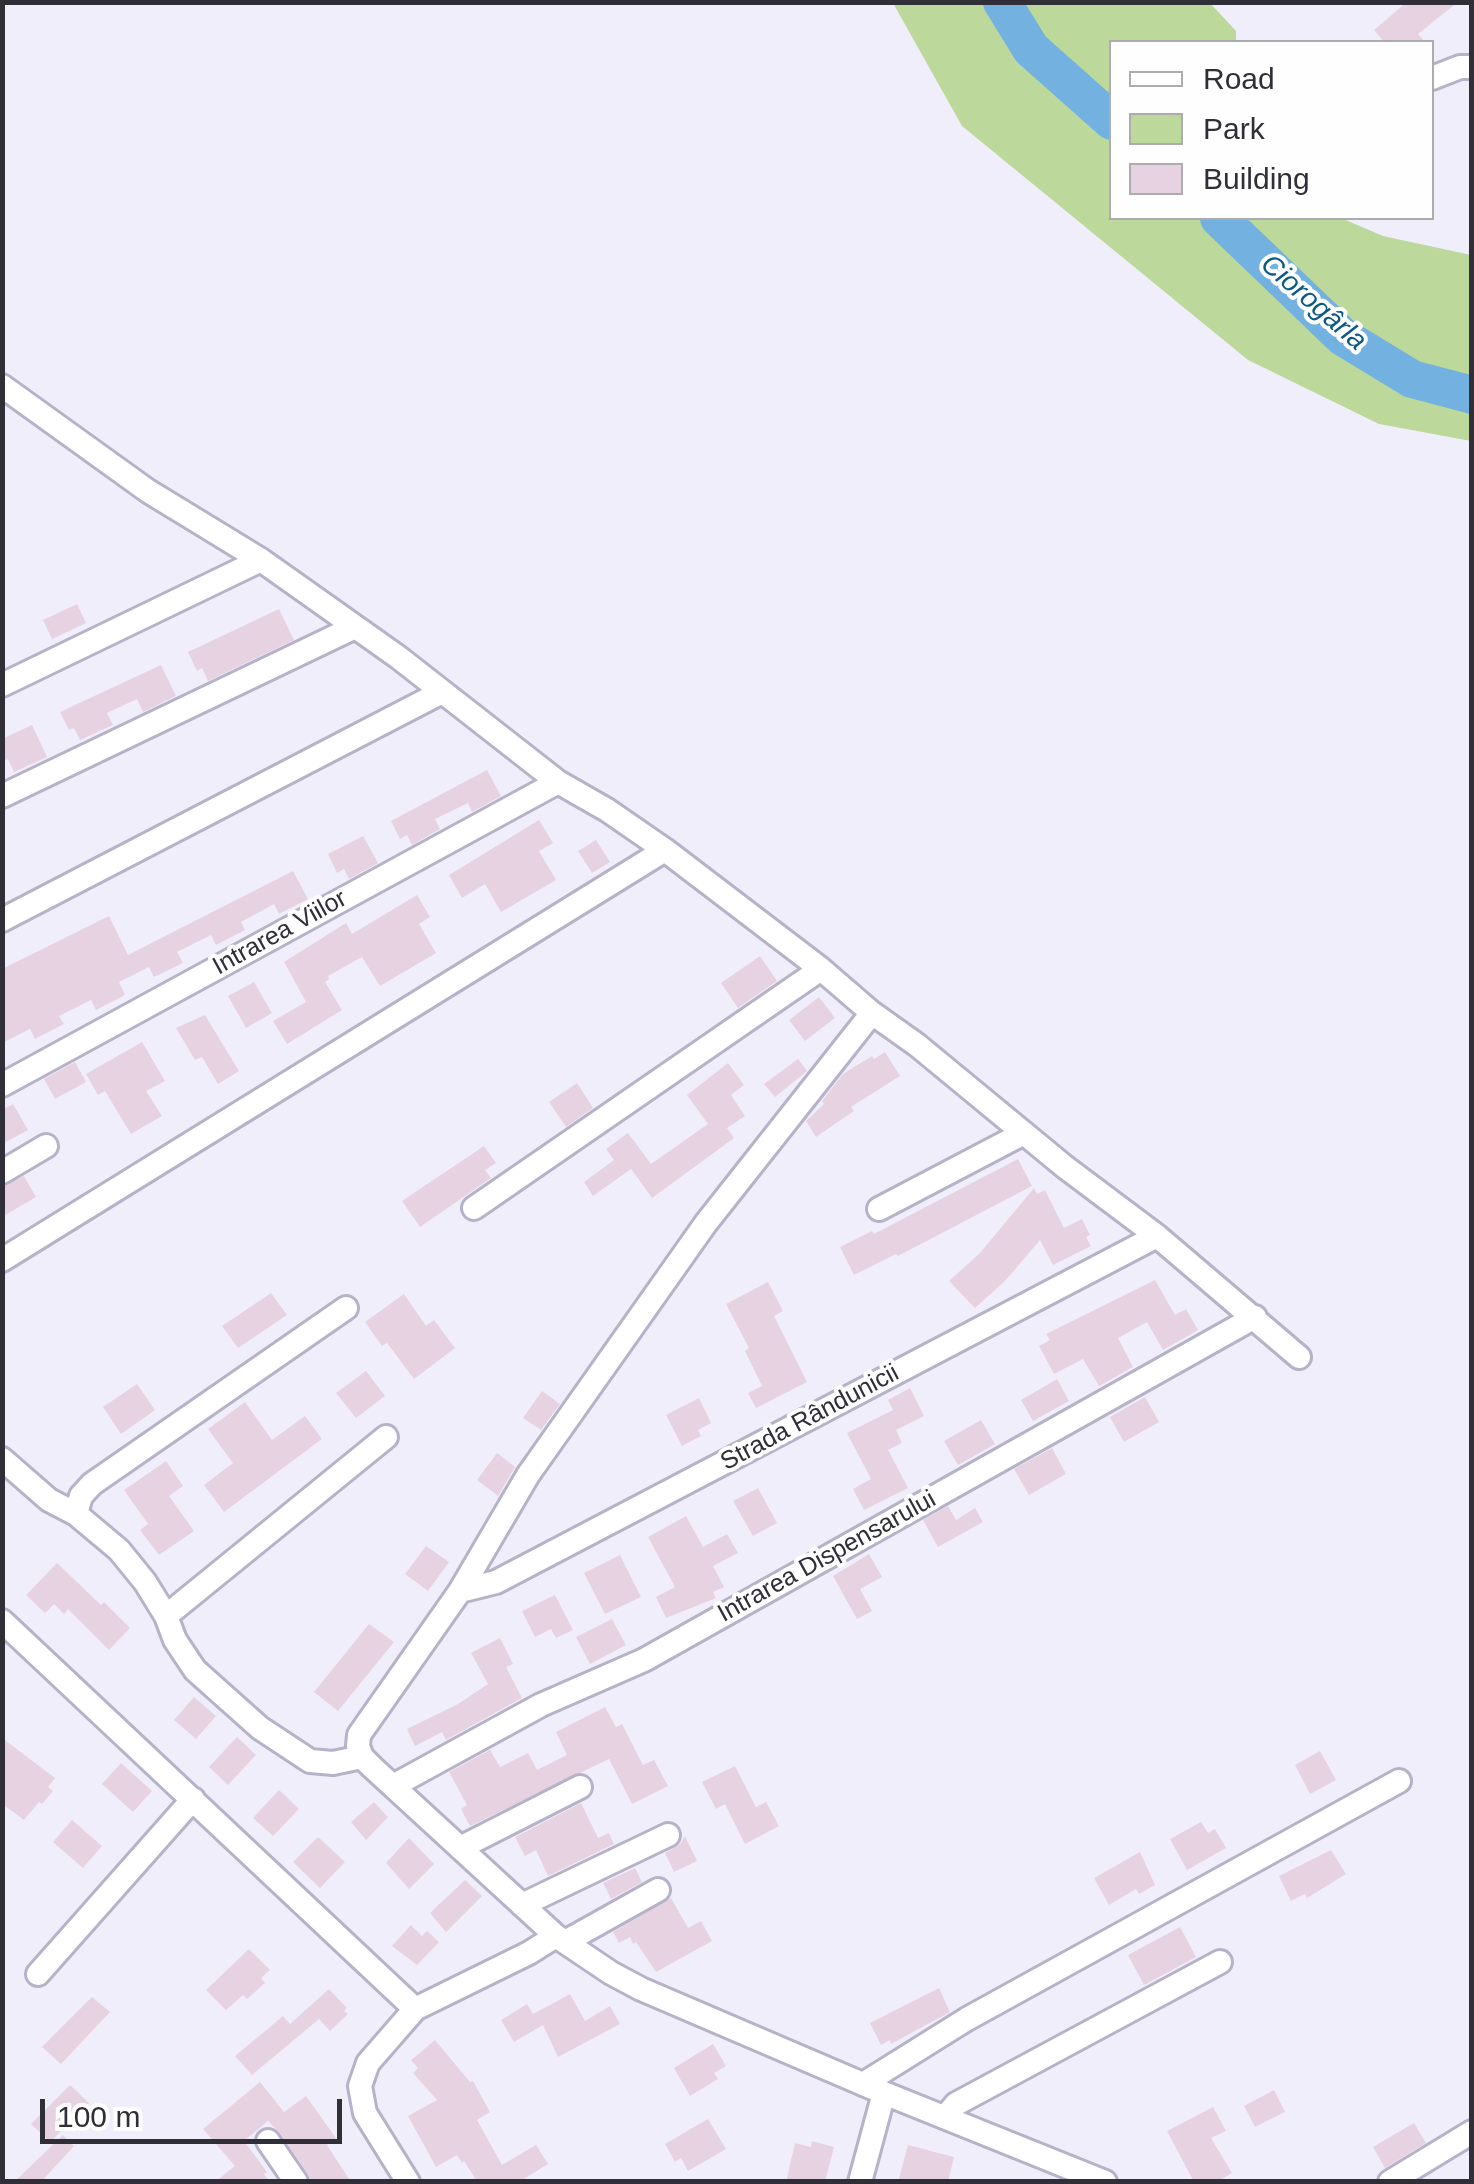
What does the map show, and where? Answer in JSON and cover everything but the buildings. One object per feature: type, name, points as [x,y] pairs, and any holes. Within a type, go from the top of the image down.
[{"type":"street","points":[[1434,77],[1460,67],[1472,67]]},
{"type":"street","points":[[2,386],[148,491],[261,560],[355,626],[558,782],[665,850],[821,968],[872,1013],[1156,1236],[1256,1317],[1299,1358]]},
{"type":"street","points":[[2,685],[261,560]]},
{"type":"street","points":[[2,796],[355,626]]},
{"type":"street","points":[[2,920],[442,692]]},
{"type":"street","name":"Intrarea Viilor","points":[[2,1085],[558,782]]},
{"type":"street","points":[[2,1260],[665,850]]},
{"type":"street","points":[[474,1208],[821,968]]},
{"type":"street","points":[[872,1013],[694,1239],[528,1475],[460,1591],[360,1735],[358,1746],[362,1757],[560,1939],[641,1989],[1105,2182]]},
{"type":"street","points":[[879,1209],[1024,1133]]},
{"type":"street","points":[[2,1172],[46,1146]]},
{"type":"street","name":"Strada Rândunicii","points":[[460,1591],[496,1582],[1156,1236]]},
{"type":"street","points":[[76,1514],[81,1496],[92,1484],[346,1308]]},
{"type":"street","name":"Intrarea Dispensarului","points":[[393,1786],[541,1705],[644,1660],[1256,1317]]},
{"type":"street","points":[[166,1616],[386,1437]]},
{"type":"street","points":[[2,1459],[49,1500],[76,1514],[119,1550],[166,1616],[175,1640],[195,1670],[292,1752],[310,1761],[333,1764],[362,1757]]},
{"type":"street","points":[[2,1620],[415,2009]]},
{"type":"street","points":[[860,2182],[874,2088],[984,2009],[1399,1781]]},
{"type":"street","points":[[460,1848],[580,1787]]},
{"type":"street","points":[[38,1974],[193,1800]]},
{"type":"street","points":[[522,1905],[668,1835]]},
{"type":"street","points":[[408,2182],[365,2114],[360,2086],[368,2064],[415,2009],[658,1890]]},
{"type":"street","points":[[945,2117],[956,2104],[1220,1962]]},
{"type":"street","points":[[1390,2182],[1472,2132]]},
{"type":"street","points":[[268,2142],[296,2182]]},
{"type":"green space","points":[[893,3],[1210,3],[1236,31],[1236,40],[1109,40],[1109,220],[1346,220],[1383,236],[1471,255],[1471,441],[1379,424],[1248,360],[962,126]]},
{"type":"waterway","name":"Ciorogârla","points":[[1002,2],[1031,49],[1109,118]]},
{"type":"waterway","name":"Ciorogârla","points":[[1221,220],[1343,337],[1412,379],[1472,395]]}]
